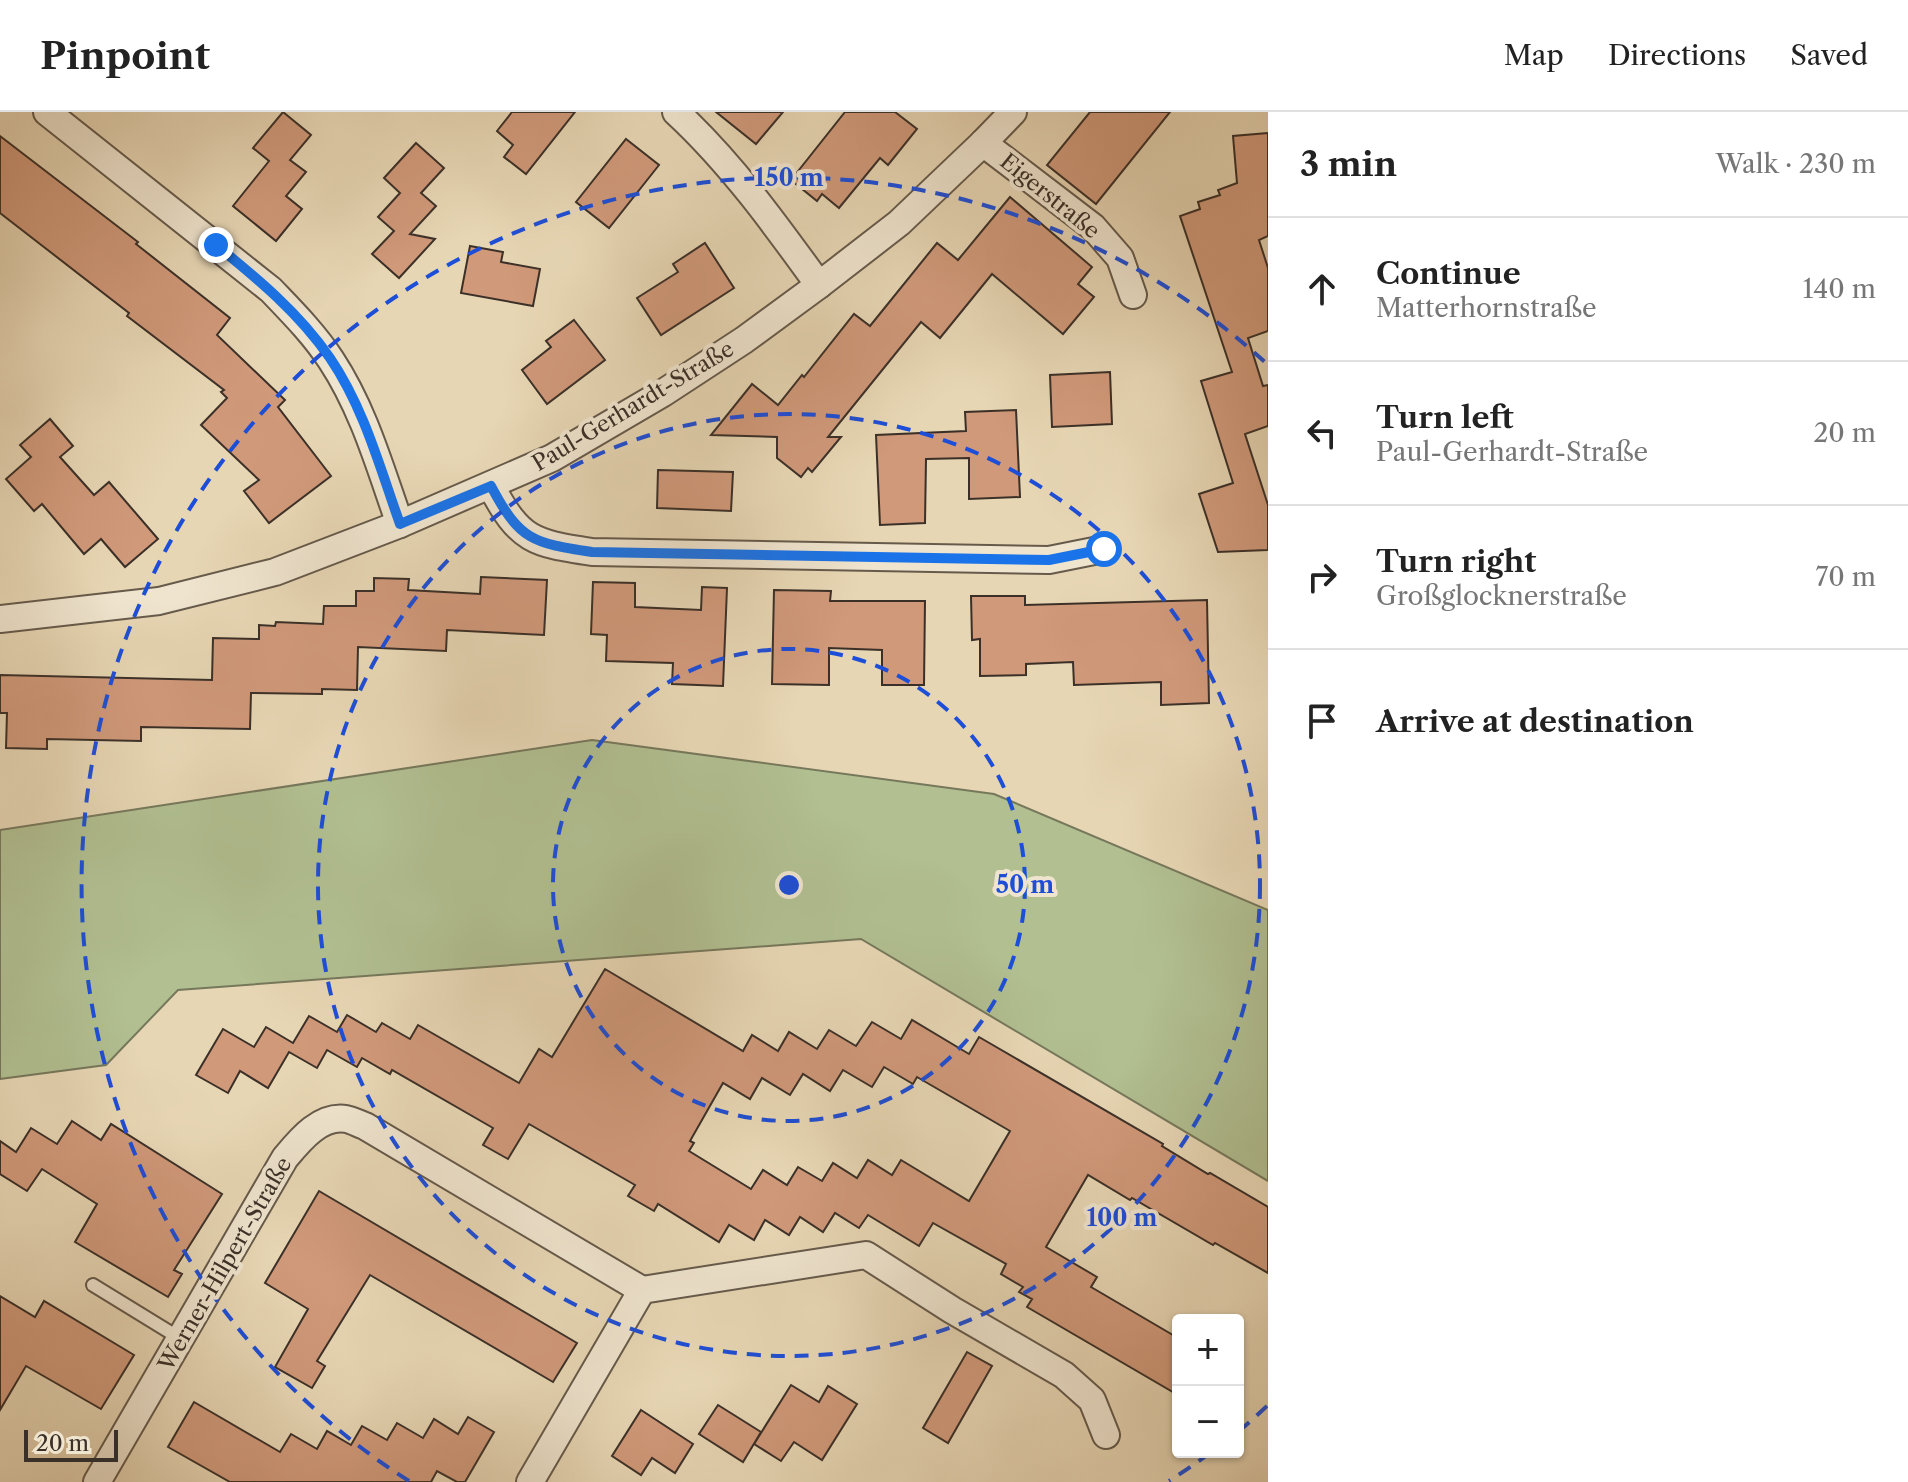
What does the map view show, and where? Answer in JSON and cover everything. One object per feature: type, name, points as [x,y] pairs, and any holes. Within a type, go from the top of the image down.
[{"type":"street","points":[[47,112],[271,290],[300,321],[330,358],[350,392],[368,432],[400,524]]},
{"type":"street","points":[[676,112],[744,184],[819,285]]},
{"type":"street","name":"Paul-Gerhardt-Straße","points":[[0,619],[159,601],[275,572],[400,524],[552,458],[663,393],[744,340],[819,285],[899,223],[1013,112]]},
{"type":"street","name":"Eigerstraße","points":[[983,143],[1093,227],[1120,258],[1133,295]]},
{"type":"street","points":[[491,486],[504,511],[520,531],[539,541],[592,552],[1049,560],[1104,549]]},
{"type":"street","name":"Werner-Hilpert-Straße","points":[[97,1482],[285,1158],[302,1137],[335,1119],[346,1119],[365,1126],[642,1290]]},
{"type":"street","points":[[530,1482],[642,1290],[866,1255],[952,1310],[1064,1375],[1092,1400],[1106,1435]]},
{"type":"lane","points":[[93,1285],[181,1339]]},
{"type":"green space","points":[[592,740],[994,794],[1268,910],[1268,1181],[861,939],[178,990],[106,1065],[0,1079],[0,830]]},
{"type":"building","points":[[283,112],[311,135],[290,160],[306,172],[286,196],[302,209],[276,241],[233,206],[269,161],[253,148]]},
{"type":"building","points":[[512,112],[575,112],[526,174],[504,157],[513,145],[497,131]]},
{"type":"building","points":[[716,112],[783,112],[756,144]]},
{"type":"building","points":[[845,112],[895,112],[917,129],[888,165],[880,158],[839,208],[822,194],[817,201],[791,180]]},
{"type":"building","points":[[1090,112],[1170,112],[1096,204],[1047,165]]},
{"type":"building","points":[[1268,133],[1268,236],[1259,240],[1268,268],[1268,331],[1248,338],[1263,386],[1268,385],[1268,426],[1245,434],[1268,505],[1268,550],[1218,552],[1199,494],[1233,483],[1201,381],[1232,372],[1180,216],[1200,209],[1198,202],[1220,195],[1218,190],[1237,183],[1233,136]]},
{"type":"building","points":[[0,136],[138,242],[136,244],[230,318],[217,335],[285,400],[278,407],[331,476],[269,523],[244,491],[259,480],[201,425],[227,398],[221,392],[224,390],[0,213]]},
{"type":"building","points":[[626,139],[659,165],[609,228],[576,202]]},
{"type":"building","points":[[416,143],[444,168],[421,193],[436,206],[410,234],[435,239],[399,278],[372,254],[394,231],[378,217],[400,193],[384,178]]},
{"type":"building","points":[[1010,197],[1092,267],[1078,284],[1094,297],[1063,334],[992,274],[940,338],[921,322],[828,437],[841,437],[812,472],[808,468],[801,477],[777,458],[777,437],[711,435],[752,384],[778,405],[854,314],[870,326],[937,243],[958,260]]},
{"type":"building","points":[[705,243],[734,288],[661,335],[637,298],[678,272],[673,264]]},
{"type":"building","points":[[470,246],[503,252],[501,262],[540,269],[533,306],[461,293]]},
{"type":"building","points":[[574,320],[605,360],[547,404],[522,370],[551,347],[546,341]]},
{"type":"building","points":[[1110,372],[1112,424],[1052,427],[1050,375]]},
{"type":"building","points":[[1016,410],[1020,497],[969,499],[969,458],[926,459],[925,523],[880,525],[876,435],[966,431],[965,412]]},
{"type":"building","points":[[50,419],[73,446],[60,457],[94,495],[109,482],[158,539],[125,567],[101,539],[84,554],[42,504],[34,511],[6,479],[31,457],[20,445]]},
{"type":"building","points":[[658,470],[733,472],[731,511],[657,508]]},
{"type":"building","points":[[481,577],[547,580],[544,635],[447,630],[446,651],[358,647],[357,690],[322,689],[322,694],[251,693],[250,729],[141,727],[141,741],[47,739],[47,749],[6,748],[7,713],[0,713],[0,675],[212,680],[213,638],[259,639],[259,625],[275,626],[276,622],[323,624],[324,606],[356,606],[356,591],[374,591],[374,578],[409,579],[408,590],[480,594]]},
{"type":"building","points":[[593,582],[635,583],[635,607],[701,610],[702,587],[727,588],[723,686],[672,684],[673,663],[606,661],[607,635],[591,634]]},
{"type":"building","points":[[774,590],[831,591],[830,601],[925,601],[924,685],[882,685],[882,650],[829,648],[829,685],[772,684]]},
{"type":"building","points":[[971,596],[1025,596],[1025,605],[1207,600],[1209,703],[1161,705],[1161,682],[1074,685],[1073,662],[1026,664],[1026,675],[980,676],[980,639],[972,640]]},
{"type":"building","points":[[605,969],[743,1051],[752,1035],[778,1051],[789,1032],[817,1049],[829,1030],[856,1046],[872,1022],[901,1039],[912,1020],[969,1054],[979,1037],[1268,1207],[1268,1273],[1088,1175],[1046,1247],[1097,1277],[1091,1287],[1172,1334],[1172,1392],[1027,1307],[1032,1299],[1019,1292],[1023,1287],[1001,1274],[1006,1264],[933,1223],[919,1246],[868,1215],[859,1228],[835,1213],[823,1232],[800,1217],[789,1235],[765,1220],[754,1240],[729,1225],[719,1242],[658,1204],[654,1211],[628,1196],[635,1185],[529,1124],[508,1159],[483,1145],[493,1128],[392,1070],[390,1074],[362,1058],[357,1067],[327,1050],[317,1068],[289,1052],[268,1088],[240,1071],[228,1093],[196,1075],[223,1029],[254,1047],[266,1027],[293,1043],[309,1016],[337,1032],[347,1015],[376,1032],[382,1023],[410,1039],[418,1025],[519,1083],[539,1049],[552,1057]],"holes":[[[884,1067],[913,1084],[917,1077],[1010,1131],[969,1201],[901,1160],[892,1175],[868,1160],[857,1178],[833,1163],[822,1181],[798,1167],[787,1185],[763,1170],[751,1189],[689,1151],[694,1143],[690,1141],[723,1083],[750,1099],[762,1078],[790,1095],[803,1074],[830,1091],[843,1070],[872,1087]]]},
{"type":"building","points":[[72,1121],[101,1140],[111,1124],[222,1194],[174,1270],[182,1274],[168,1297],[75,1242],[97,1204],[42,1169],[27,1191],[0,1174],[0,1141],[16,1152],[31,1128],[57,1144]]},
{"type":"building","points":[[319,1191],[577,1343],[553,1382],[370,1275],[317,1361],[325,1366],[312,1388],[275,1367],[308,1309],[265,1283]]},
{"type":"building","points":[[0,1296],[35,1317],[44,1301],[134,1355],[101,1409],[26,1366],[0,1410]]},
{"type":"building","points":[[967,1352],[992,1366],[948,1443],[923,1428]]},
{"type":"building","points":[[791,1385],[819,1402],[828,1386],[857,1404],[822,1460],[794,1442],[781,1461],[754,1444]]},
{"type":"building","points":[[194,1402],[280,1452],[291,1434],[317,1449],[327,1431],[351,1445],[362,1426],[387,1440],[397,1423],[423,1438],[434,1419],[458,1434],[468,1417],[494,1432],[465,1482],[457,1482],[437,1471],[431,1482],[230,1482],[168,1447]]},
{"type":"building","points":[[718,1405],[761,1432],[743,1462],[699,1434]]},
{"type":"building","points":[[641,1410],[693,1444],[675,1473],[652,1458],[641,1475],[612,1456]]},
{"type":"route","points":[[216,245],[271,290],[330,358],[368,432],[400,524],[491,486],[504,511],[520,531],[539,541],[592,552],[1049,560],[1104,549]]}]
